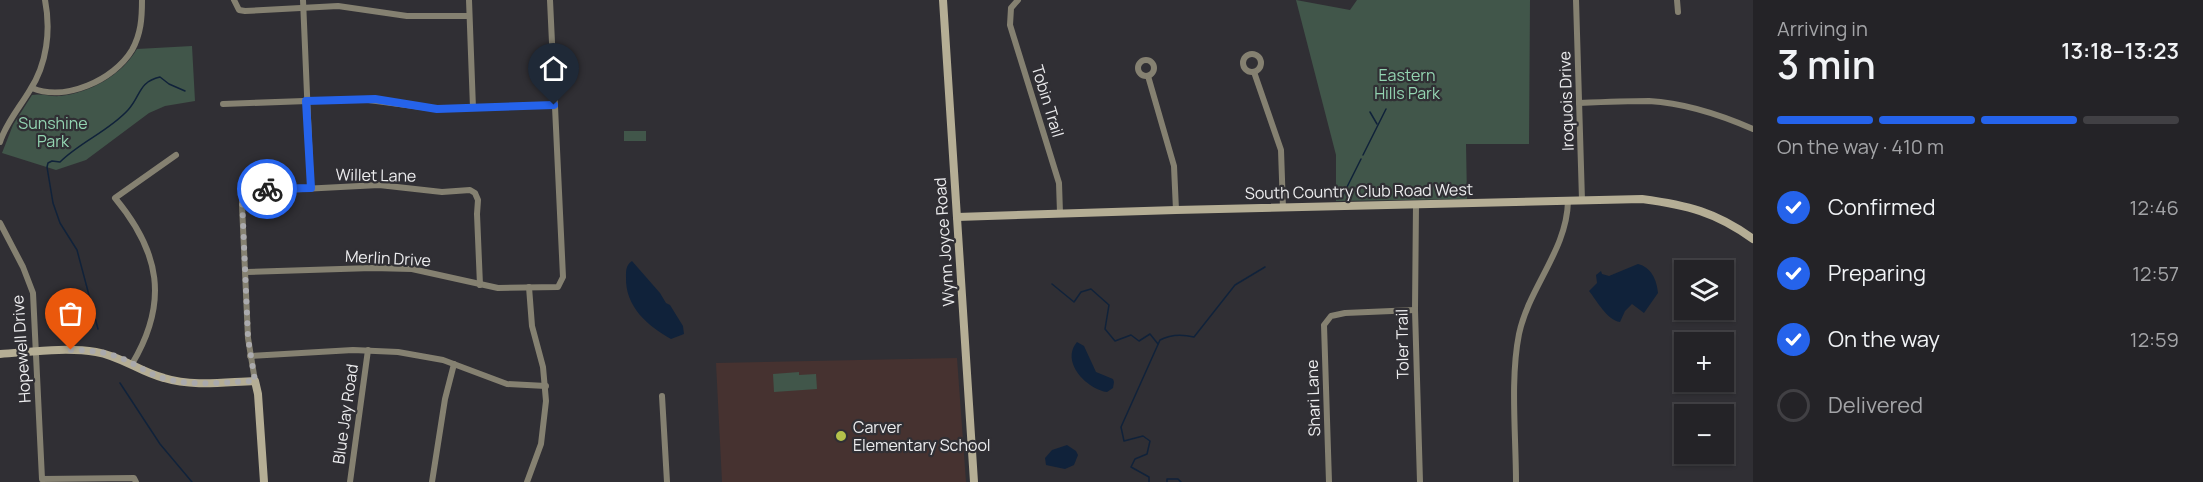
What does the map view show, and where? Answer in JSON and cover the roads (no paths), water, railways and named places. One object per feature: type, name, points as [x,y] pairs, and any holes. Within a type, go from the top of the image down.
[{"type":"street","points":[[0,142],[10,120],[32,87],[46,48],[48,25],[45,0]]},
{"type":"street","points":[[32,87],[53,93],[68,91],[84,86],[115,69],[131,51],[139,35],[142,0]]},
{"type":"street","points":[[234,0],[239,10],[245,11],[303,3],[347,6],[407,16],[469,16]]},
{"type":"street","points":[[469,0],[473,108]]},
{"type":"street","points":[[223,104],[361,99],[396,102],[424,108],[554,105],[550,0]]},
{"type":"street","name":"Wynn Joyce Road","points":[[943,0],[974,482]]},
{"type":"street","name":"Tobin Trail","points":[[1018,0],[1011,8],[1010,25],[1059,183],[1060,213]]},
{"type":"street","name":"Iroquois Drive","points":[[1576,0],[1582,200]]},
{"type":"street","points":[[1677,0],[1678,12]]},
{"type":"street","points":[[303,3],[311,188]]},
{"type":"street","points":[[1254,72],[1281,150],[1283,208]]},
{"type":"street","points":[[1148,76],[1174,166],[1176,210]]},
{"type":"street","points":[[1579,103],[1651,101],[1672,104],[1728,118],[1753,129]]},
{"type":"street","name":"Merlin Drive","points":[[246,272],[412,269],[498,288],[558,287],[563,277],[554,105]]},
{"type":"street","points":[[132,364],[149,329],[155,282],[150,257],[141,233],[115,198],[176,155]]},
{"type":"street","name":"Willet Lane","points":[[246,272],[242,205],[245,192],[379,185],[442,192],[470,190],[475,193],[478,200],[480,285]]},
{"type":"street","name":"South Country Club Road West","points":[[957,217],[1642,199],[1672,203],[1707,213],[1724,220],[1753,239]]},
{"type":"street","points":[[1516,482],[1516,391],[1519,335],[1525,315],[1563,236],[1568,201]]},
{"type":"street","name":"Toler Trail","points":[[1416,205],[1415,310],[1420,482]]},
{"type":"street","name":"Hopewell Drive","points":[[0,223],[23,267],[33,293],[42,479],[136,480]]},
{"type":"street","points":[[246,272],[250,356],[258,394],[264,482]]},
{"type":"street","points":[[527,482],[537,458],[543,432],[546,401],[543,367],[532,326],[530,287]]},
{"type":"street","name":"Shari Lane","points":[[1329,482],[1324,325],[1331,316],[1345,313],[1415,310]]},
{"type":"street","points":[[0,354],[83,350],[121,358],[161,378],[192,384],[255,381]]},
{"type":"street","points":[[250,356],[368,350],[415,354],[454,364],[507,384],[546,386]]},
{"type":"street","name":"Blue Jay Road","points":[[350,482],[368,350]]},
{"type":"street","points":[[432,482],[445,399],[454,364]]},
{"type":"street","points":[[662,396],[667,482]]},
{"type":"water","points":[[632,261],[670,305],[683,326],[684,334],[671,339],[646,322],[634,306],[629,298],[626,277],[627,268]]},
{"type":"water","points":[[1638,264],[1652,275],[1658,293],[1644,313],[1632,304],[1625,311],[1620,322],[1615,321],[1603,310],[1589,291],[1597,283],[1596,275],[1601,271],[1602,274],[1609,276]]},
{"type":"water","points":[[1077,342],[1084,346],[1096,372],[1113,379],[1113,388],[1107,392],[1099,390],[1091,386],[1078,373],[1072,358]]},
{"type":"water","points":[[1067,445],[1078,455],[1074,465],[1065,469],[1046,465],[1045,458],[1052,450]]},
{"type":"waterway","points":[[98,329],[77,250],[60,223],[53,203],[48,163],[60,162],[76,148],[112,124],[128,110],[144,86],[153,79],[160,77],[185,91]]},
{"type":"waterway","points":[[1363,155],[1386,109]]},
{"type":"waterway","points":[[1370,112],[1377,124]]},
{"type":"waterway","points":[[1343,195],[1361,159]]},
{"type":"waterway","points":[[1149,482],[1149,477],[1131,467],[1135,459],[1147,454],[1150,441],[1143,436],[1124,441],[1121,427],[1160,340],[1177,335],[1194,337],[1235,285],[1265,267]]},
{"type":"waterway","points":[[1052,284],[1074,302],[1081,292],[1091,289],[1109,305],[1105,329],[1115,341],[1131,335],[1139,341],[1150,334],[1158,344]]},
{"type":"waterway","points":[[120,383],[160,444],[192,482]]},
{"type":"waterway","points":[[1167,482],[1167,479],[1178,479],[1181,482]]},
{"type":"place","name":"Carver Elementary School","points":[[841,436]]},
{"type":"park label","name":"Eastern Hills Park","points":[[1407,84]]},
{"type":"park label","name":"Sunshine Park","points":[[53,132]]}]
